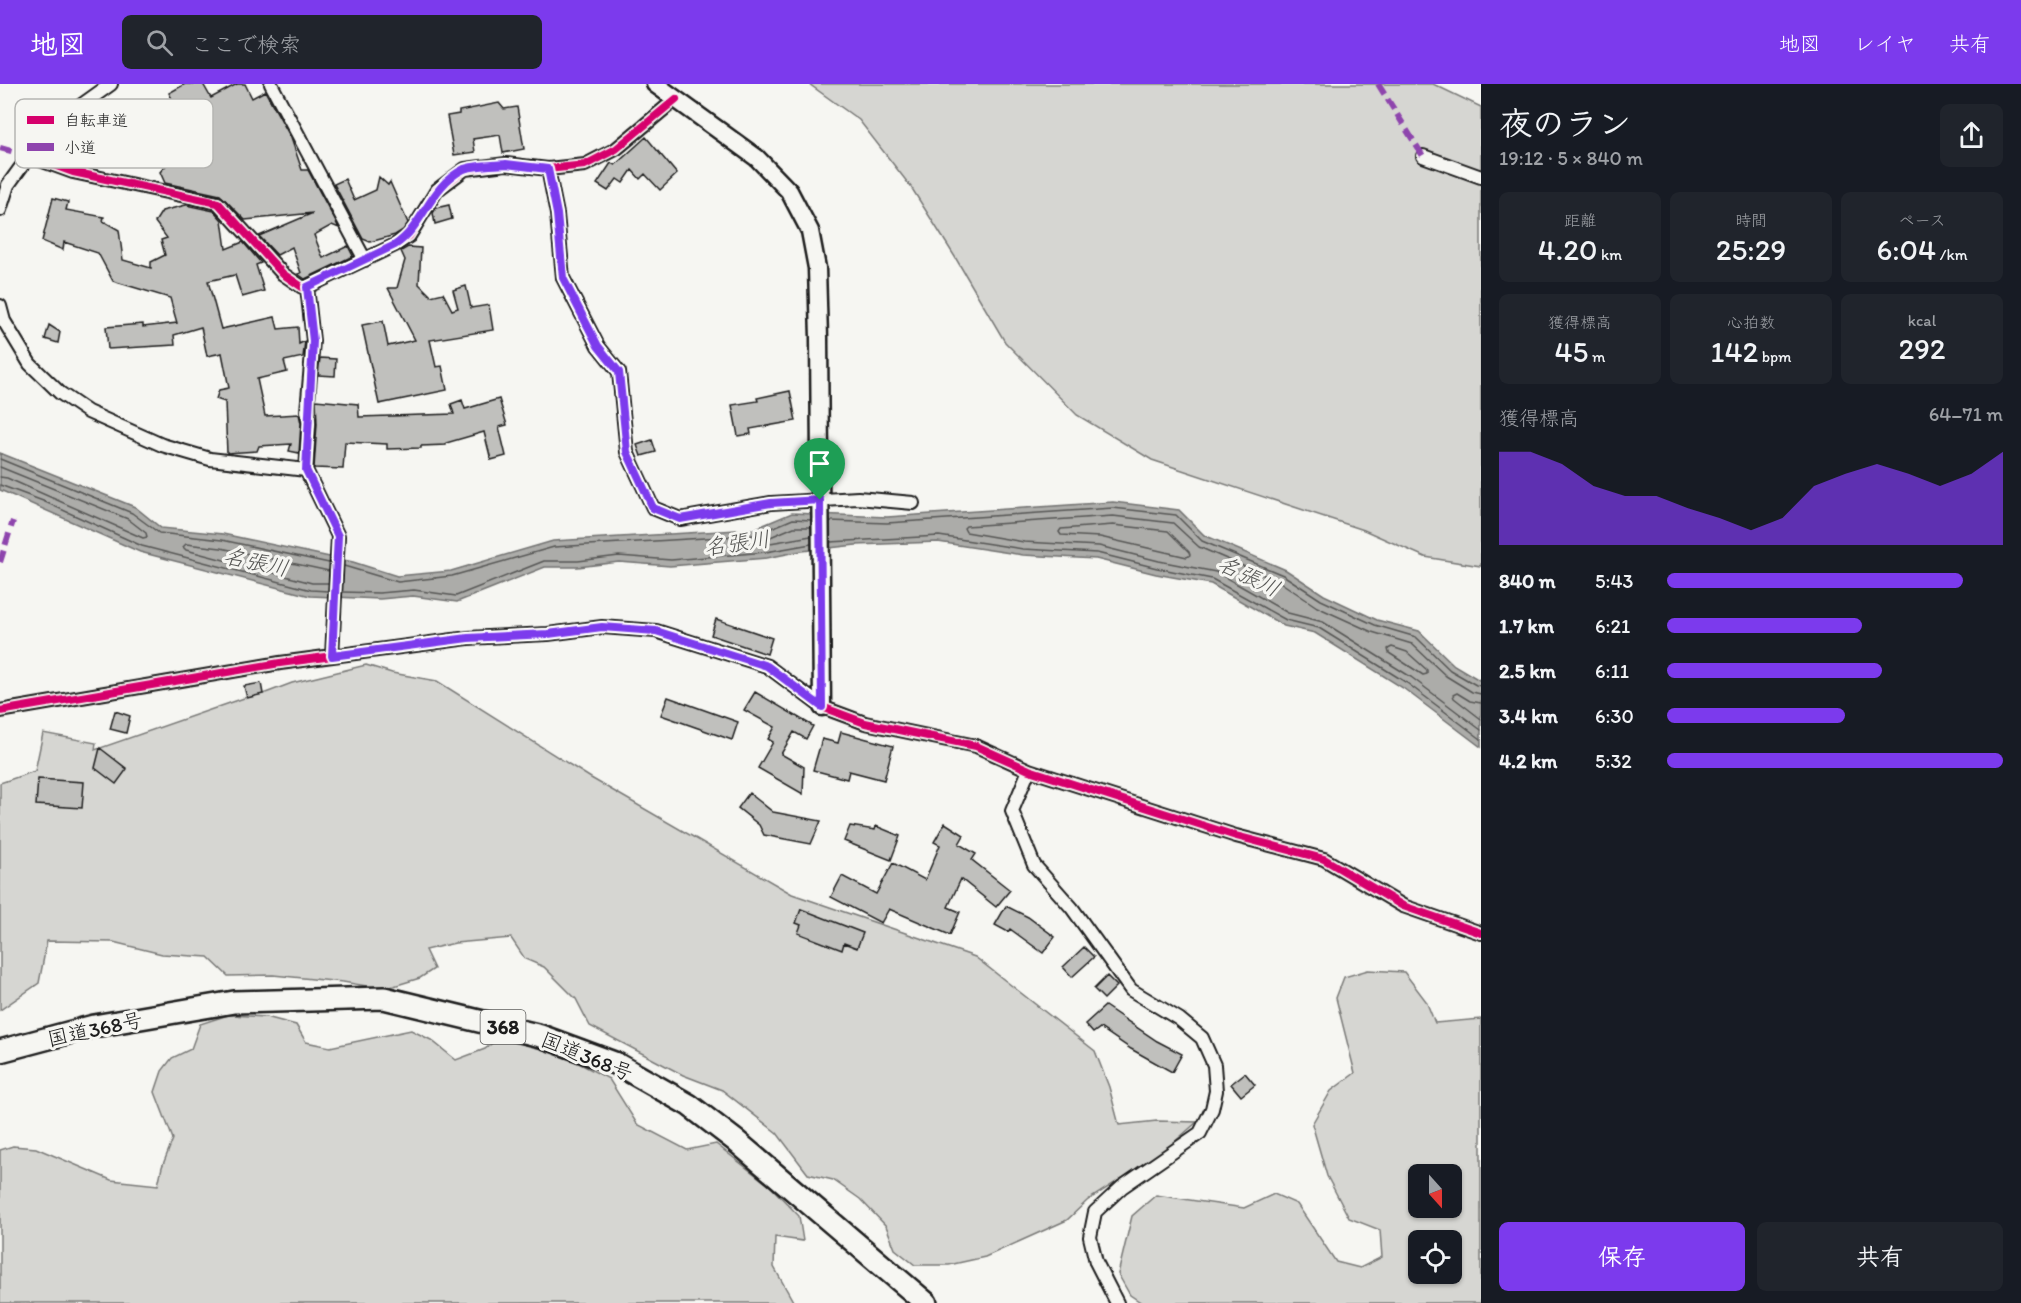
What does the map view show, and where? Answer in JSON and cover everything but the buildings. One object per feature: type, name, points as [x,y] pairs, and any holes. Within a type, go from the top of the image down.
[{"type":"highway","name":"国道368号","points":[[0,1051],[94,1026],[234,1002],[384,998],[541,1036],[617,1064],[689,1105],[736,1141],[926,1303]]},
{"type":"street","points":[[90,99],[111,84]]},
{"type":"street","points":[[271,84],[365,260]]},
{"type":"street","points":[[655,84],[757,158],[789,191],[810,231],[817,268],[819,338],[822,707]]},
{"type":"street","points":[[62,168],[218,203],[283,274],[302,287],[307,287],[365,260],[408,236],[437,190],[465,169],[506,164],[548,169],[585,165],[616,149],[676,99]]},
{"type":"street","points":[[1423,156],[1481,177]]},
{"type":"street","points":[[0,210],[8,185],[20,168]]},
{"type":"street","points":[[548,169],[557,214],[563,278],[598,346],[619,372],[627,452],[653,508],[680,519],[771,503],[858,498],[913,503]]},
{"type":"street","points":[[307,287],[313,341],[306,470],[338,536],[332,656]]},
{"type":"street","points":[[0,306],[4,321],[30,364],[60,393],[88,412],[162,445],[210,459],[306,470]]},
{"type":"street","points":[[0,711],[332,656],[468,638],[548,634],[602,627],[656,631],[767,666],[822,707],[865,723],[976,746],[1029,770],[1236,836],[1323,859],[1403,906],[1481,933]]},
{"type":"street","points":[[1029,770],[1012,811],[1034,865],[1072,908],[1131,990],[1179,1019],[1202,1038],[1214,1065],[1216,1092],[1212,1109],[1200,1133],[1122,1187],[1095,1212],[1090,1237],[1096,1262],[1117,1303]]},
{"type":"shaded area","points":[[809,84],[1433,84],[1481,107],[1481,566],[1425,557],[1364,530],[1152,460],[1077,415],[1005,342],[911,187],[859,120]]},
{"type":"shaded area","points":[[366,665],[392,673],[437,681],[591,778],[792,894],[975,957],[1095,1051],[1109,1087],[1119,1125],[1157,1121],[1197,1122],[1163,1152],[1088,1200],[1067,1220],[985,1257],[949,1265],[915,1265],[895,1249],[886,1226],[860,1199],[833,1180],[808,1174],[777,1133],[722,1090],[683,1075],[590,1026],[576,999],[544,967],[525,959],[511,938],[455,943],[425,950],[434,969],[420,978],[384,989],[343,982],[273,975],[228,976],[208,957],[162,954],[113,942],[47,941],[39,983],[0,1010],[0,783],[35,771],[43,733],[96,743],[95,750],[247,697],[263,694],[292,683]]},
{"type":"shaded area","points":[[1368,970],[1404,972],[1426,1001],[1435,1023],[1481,1019],[1481,1303],[1142,1303],[1130,1295],[1118,1274],[1132,1216],[1156,1195],[1244,1208],[1274,1194],[1297,1204],[1336,1262],[1360,1268],[1382,1257],[1380,1230],[1349,1218],[1327,1176],[1312,1124],[1331,1091],[1355,1073],[1336,998],[1344,977]]},
{"type":"shaded area","points":[[228,1015],[266,1017],[296,1025],[306,1042],[330,1047],[411,1030],[431,1040],[456,1060],[485,1049],[496,1040],[539,1042],[609,1079],[637,1124],[687,1150],[716,1144],[771,1187],[799,1216],[803,1241],[775,1237],[774,1267],[794,1303],[0,1303],[0,1150],[13,1146],[36,1148],[111,1180],[158,1185],[173,1139],[155,1092],[162,1071],[172,1058],[191,1049],[200,1024]]},
{"type":"water","name":"名張川","points":[[0,453],[135,507],[161,528],[223,534],[353,562],[397,576],[451,571],[553,541],[754,529],[792,513],[887,517],[1113,502],[1179,510],[1204,535],[1286,570],[1324,595],[1377,620],[1419,631],[1454,665],[1481,681],[1481,747],[1403,688],[1315,633],[1284,626],[1211,584],[1156,574],[1096,559],[1023,555],[938,542],[856,545],[802,551],[767,558],[670,566],[619,562],[578,567],[545,567],[457,602],[413,596],[380,599],[310,596],[140,552],[0,490]]},
{"type":"marked path","points":[[1378,84],[1423,156]]},
{"type":"marked path","points":[[0,148],[15,152]]},
{"type":"marked path","points":[[0,562],[13,521]]},
{"type":"cycle path","points":[[62,168],[218,203],[283,274],[302,287],[307,287],[409,236],[437,190],[465,169],[506,164],[548,169],[585,165],[616,149],[676,99]]},
{"type":"cycle path","points":[[0,711],[280,663],[468,638],[548,634],[602,627],[656,631],[767,666],[822,707],[865,723],[976,746],[1029,770],[1236,836],[1324,859],[1403,906],[1481,933]]},
{"type":"route","points":[[506,164],[548,169],[557,214],[563,278],[598,346],[619,372],[627,452],[653,508],[680,519],[771,503],[820,500],[822,707],[767,666],[656,631],[602,627],[548,634],[468,638],[332,656],[338,536],[306,470],[309,423],[307,411],[313,341],[307,287],[395,245],[408,236],[437,190],[465,169],[506,164]]}]
